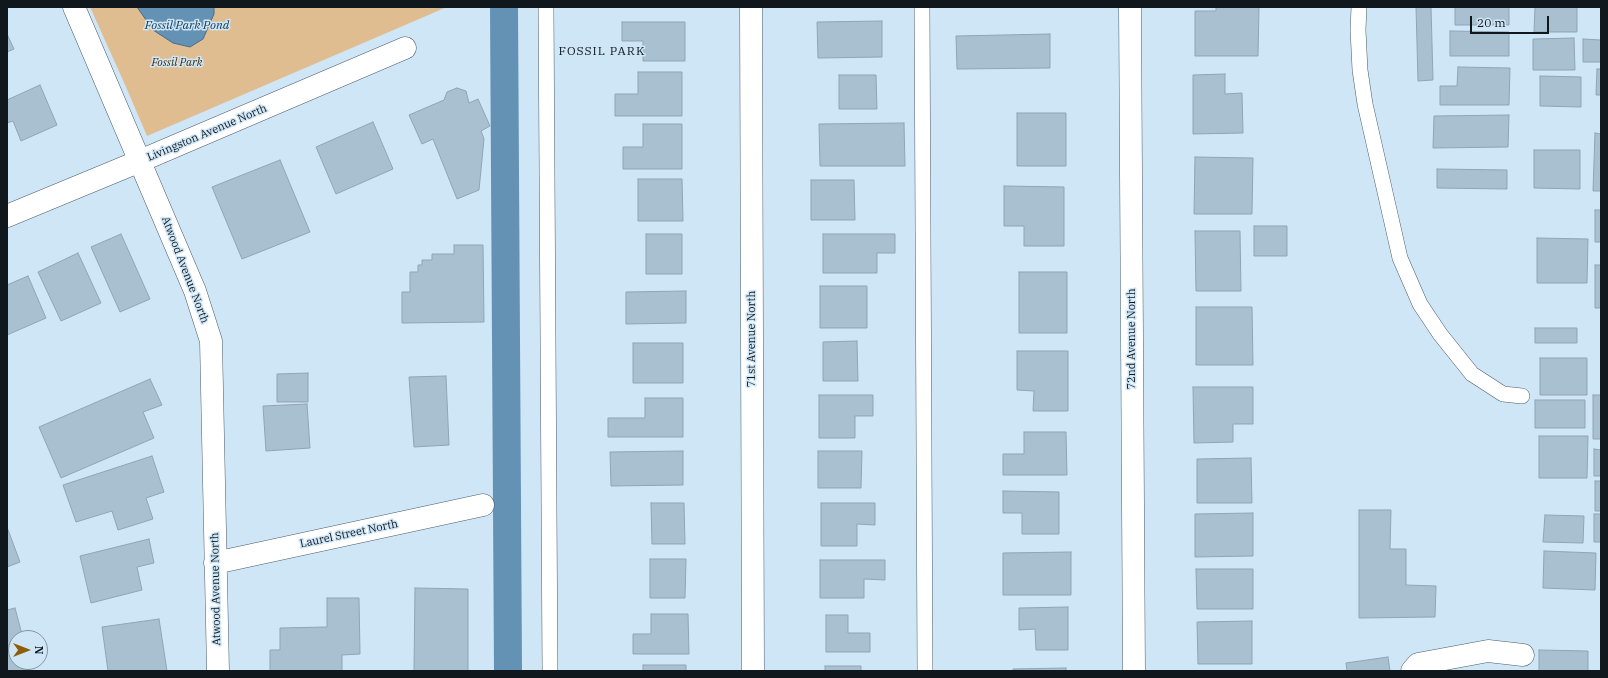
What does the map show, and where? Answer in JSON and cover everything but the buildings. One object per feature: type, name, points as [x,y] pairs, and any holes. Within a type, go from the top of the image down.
[{"type":"street","name":"Atwood Avenue North","points":[[74,7],[195,291],[212,341],[218,671]]},
{"type":"street","name":"71st Avenue North","points":[[751,7],[753,671]]},
{"type":"street","name":"72nd Avenue North","points":[[1130,7],[1134,671]]},
{"type":"street","name":"Livingston Avenue North","points":[[7,216],[405,48]]},
{"type":"street","name":"Laurel Street North","points":[[215,563],[483,505]]},
{"type":"street","points":[[1412,671],[1418,664],[1488,651],[1523,655]]},
{"type":"lane","points":[[546,7],[550,671]]},
{"type":"lane","points":[[922,7],[925,671]]},
{"type":"lane","points":[[1359,7],[1358,30],[1360,70],[1365,104],[1400,258],[1420,304],[1440,334],[1472,374],[1503,394],[1522,396]]},
{"type":"green space","name":"Fossil Park","points":[[90,7],[447,7],[147,136]]},
{"type":"water","name":"Fossil Park Pond","points":[[137,7],[214,7],[214,14],[203,39],[190,47],[173,43],[153,30]]},
{"type":"waterway","points":[[504,7],[508,671]]},
{"type":"district","name":"FOSSIL PARK","points":[[602,52]]}]
